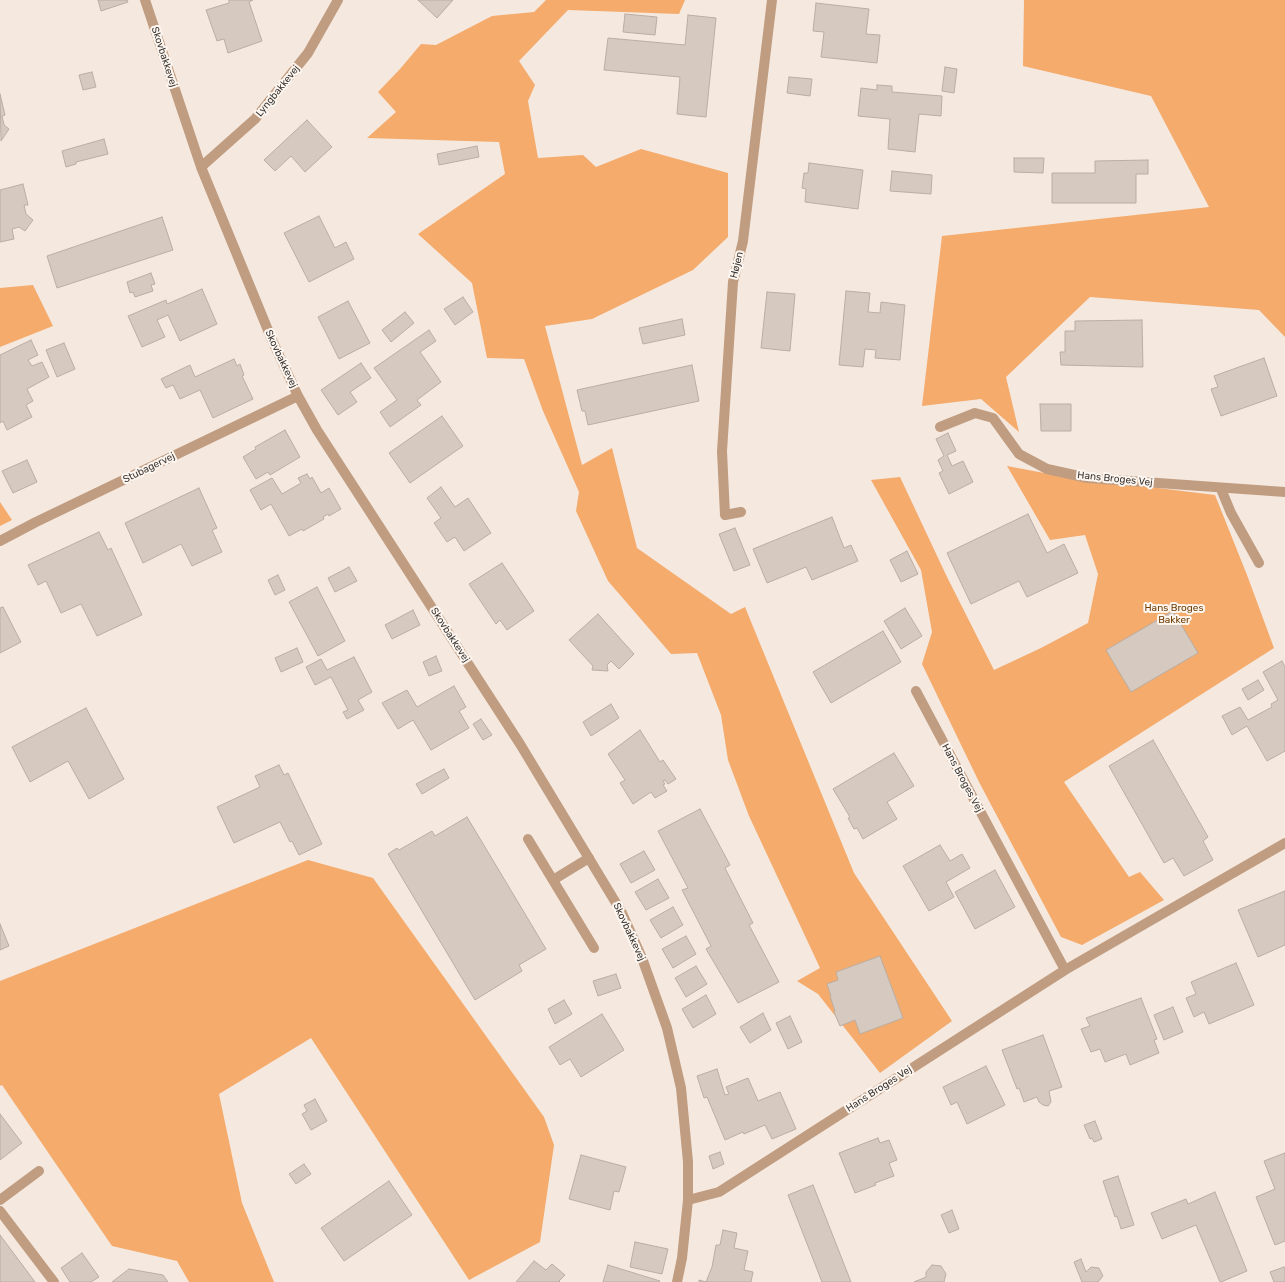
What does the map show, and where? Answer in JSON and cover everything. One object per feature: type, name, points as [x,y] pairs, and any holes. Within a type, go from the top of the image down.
[{"type":"street","name":"Skovbakkevej","points":[[145,0],[201,168],[272,340],[298,396],[318,430],[520,744],[622,912],[642,958],[667,1028],[681,1088],[688,1162],[688,1200],[682,1258],[677,1282]]},
{"type":"street","name":"Lyngbakkevej","points":[[201,168],[255,119],[308,53],[338,0]]},
{"type":"street","name":"Højen","points":[[741,512],[725,515],[722,451],[733,282],[743,241],[772,0]]},
{"type":"street","name":"Stubagervej","points":[[0,541],[36,522],[298,396]]},
{"type":"street","name":"Hans Broges Vej","points":[[940,427],[975,413],[993,418],[1019,454],[1047,469],[1088,478],[1221,489],[1285,492]]},
{"type":"street","points":[[1221,489],[1231,513],[1259,563]]},
{"type":"street","name":"Hans Broges Vej","points":[[916,691],[1066,970]]},
{"type":"street","points":[[528,839],[594,948]]},
{"type":"street","name":"Hans Broges Vej","points":[[688,1200],[719,1192],[1066,970],[1285,843]]},
{"type":"street","points":[[553,880],[589,858]]},
{"type":"street","points":[[0,1200],[39,1171]]},
{"type":"street","points":[[0,1211],[54,1282]]},
{"type":"green space","points":[[546,0],[685,0],[679,14],[568,10],[519,61],[535,85],[528,101],[538,158],[583,155],[596,167],[641,149],[728,173],[728,237],[693,270],[592,319],[545,326],[582,465],[612,448],[637,548],[731,614],[745,607],[854,873],[952,1021],[880,1073],[818,994],[797,981],[820,968],[749,816],[728,760],[721,715],[697,653],[671,654],[608,581],[576,511],[579,492],[543,411],[524,359],[487,358],[472,283],[418,234],[505,174],[499,142],[367,138],[396,112],[378,92],[421,44],[436,45],[492,16],[534,12]]},
{"type":"green space","points":[[1024,0],[1285,0],[1285,337],[1259,310],[1090,297],[1006,377],[1019,432],[981,399],[922,406],[942,236],[1209,207],[1151,96],[1023,66]]},
{"type":"green space","points":[[33,285],[53,326],[0,347],[0,288]]},
{"type":"green space","name":"Hans Broges Bakker","points":[[1007,466],[1060,476],[1215,495],[1274,648],[1064,782],[1129,877],[1140,872],[1164,900],[1082,945],[1061,937],[979,782],[922,664],[932,632],[921,570],[871,480],[900,477],[947,577],[994,670],[1041,648],[1088,623],[1098,574],[1085,535],[1050,540]]},
{"type":"green space","points":[[0,502],[12,520],[0,526]]},
{"type":"green space","points":[[308,860],[373,878],[544,1117],[554,1145],[540,1242],[469,1280],[311,1038],[219,1094],[242,1203],[274,1282],[189,1282],[177,1261],[112,1246],[2,1085],[0,1086],[0,981]]},
{"type":"building","points":[[98,0],[127,0],[128,2],[101,11]]},
{"type":"building","points":[[229,0],[253,0],[249,2],[262,41],[228,53],[224,39],[217,41],[206,10],[229,3]]},
{"type":"building","points":[[418,0],[453,0],[437,18]]},
{"type":"building","points":[[816,3],[869,9],[866,34],[880,35],[877,63],[821,57],[824,32],[813,31]]},
{"type":"building","points":[[625,14],[657,17],[655,35],[623,32]]},
{"type":"building","points":[[688,15],[716,18],[706,117],[677,114],[680,77],[604,70],[608,38],[685,45]]},
{"type":"building","points":[[945,67],[957,69],[954,93],[942,91]]},
{"type":"building","points":[[92,72],[96,87],[83,90],[79,75]]},
{"type":"building","points":[[789,77],[812,79],[810,96],[787,93]]},
{"type":"building","points":[[877,85],[892,86],[892,92],[942,96],[941,116],[919,114],[915,152],[888,149],[890,119],[858,116],[861,88],[877,90]]},
{"type":"building","points":[[0,94],[5,115],[2,116],[4,125],[9,129],[1,141]]},
{"type":"building","points":[[307,120],[332,147],[305,172],[291,156],[275,171],[264,160]]},
{"type":"building","points":[[104,139],[108,154],[76,162],[76,164],[66,167],[62,151]]},
{"type":"building","points":[[477,146],[479,157],[439,165],[437,154]]},
{"type":"building","points":[[1014,158],[1044,158],[1043,173],[1014,172]]},
{"type":"building","points":[[1148,160],[1148,174],[1136,174],[1136,203],[1052,203],[1052,173],[1095,173],[1095,161]]},
{"type":"building","points":[[809,163],[863,170],[858,209],[805,202],[806,189],[802,188],[804,173],[808,173]]},
{"type":"building","points":[[892,171],[932,175],[931,194],[890,191]]},
{"type":"building","points":[[23,184],[28,205],[24,205],[26,214],[33,220],[25,231],[19,227],[12,229],[14,239],[0,242],[0,190]]},
{"type":"building","points":[[319,216],[335,248],[346,242],[354,259],[309,282],[284,233]]},
{"type":"building","points":[[162,217],[173,250],[57,288],[47,256]]},
{"type":"building","points":[[151,273],[155,284],[151,285],[153,291],[135,297],[133,292],[130,293],[127,282]]},
{"type":"building","points":[[202,289],[217,324],[180,341],[168,315],[157,320],[165,337],[142,347],[128,316],[166,300],[167,304]]},
{"type":"building","points":[[846,291],[870,293],[868,312],[880,313],[881,302],[905,305],[900,360],[875,358],[876,350],[865,349],[863,367],[839,365]]},
{"type":"building","points":[[767,292],[795,294],[790,351],[761,348]]},
{"type":"building","points":[[463,297],[473,312],[455,325],[444,309]]},
{"type":"building","points":[[348,301],[370,343],[339,359],[318,317]]},
{"type":"building","points":[[405,312],[414,323],[391,342],[382,330]]},
{"type":"building","points":[[682,319],[685,335],[643,344],[639,328]]},
{"type":"building","points":[[1142,320],[1143,367],[1061,365],[1060,352],[1065,352],[1065,331],[1075,331],[1075,321]]},
{"type":"building","points":[[429,330],[436,341],[420,352],[441,382],[417,400],[421,405],[390,427],[380,412],[397,400],[374,368]]},
{"type":"building","points":[[31,340],[38,355],[28,360],[32,366],[42,362],[49,377],[27,389],[33,401],[26,405],[32,417],[7,430],[3,421],[0,423],[0,355]]},
{"type":"building","points":[[64,343],[75,369],[57,377],[46,350]]},
{"type":"building","points":[[1264,358],[1277,396],[1221,416],[1211,389],[1218,387],[1214,376]]},
{"type":"building","points":[[234,359],[237,366],[240,364],[244,375],[242,376],[253,399],[213,418],[200,390],[180,399],[173,385],[166,388],[161,379],[190,365],[195,377]]},
{"type":"building","points":[[361,363],[371,378],[350,392],[357,402],[338,415],[321,390]]},
{"type":"building","points":[[692,365],[699,401],[588,425],[585,411],[582,411],[577,390]]},
{"type":"building","points":[[1040,404],[1071,404],[1071,431],[1041,431]]},
{"type":"building","points":[[442,416],[463,446],[410,483],[389,453]]},
{"type":"building","points":[[285,430],[300,457],[270,475],[268,472],[256,479],[243,457],[256,449],[255,447]]},
{"type":"building","points":[[948,433],[956,451],[947,455],[952,466],[963,461],[973,482],[949,494],[939,473],[943,471],[938,460],[944,456],[936,439]]},
{"type":"building","points":[[27,460],[37,482],[13,493],[2,471]]},
{"type":"building","points":[[307,474],[310,479],[312,477],[321,493],[329,488],[341,509],[329,516],[328,514],[323,517],[324,519],[303,531],[302,529],[289,536],[271,504],[261,510],[250,490],[272,478],[282,494],[301,483],[298,478]]},
{"type":"building","points":[[441,487],[455,507],[468,498],[491,533],[464,551],[455,537],[447,542],[434,523],[441,518],[427,498]]},
{"type":"building","points":[[199,488],[217,528],[212,530],[222,552],[192,566],[181,544],[143,563],[125,523]]},
{"type":"building","points":[[1028,514],[1047,553],[1064,544],[1078,573],[1027,597],[1019,581],[971,604],[947,553]]},
{"type":"building","points":[[832,517],[844,548],[851,545],[858,561],[812,580],[806,567],[767,583],[753,549]]},
{"type":"building","points":[[735,528],[750,565],[734,571],[719,534]]},
{"type":"building","points":[[99,532],[108,550],[111,548],[142,615],[97,636],[81,604],[61,613],[46,581],[38,585],[28,565]]},
{"type":"building","points":[[907,551],[918,574],[901,582],[890,560]]},
{"type":"building","points":[[502,563],[534,611],[507,630],[500,620],[496,624],[469,584]]},
{"type":"building","points":[[349,567],[357,581],[335,592],[328,578]]},
{"type":"building","points":[[278,575],[285,590],[275,595],[268,580]]},
{"type":"building","points":[[317,587],[345,641],[318,656],[289,602]]},
{"type":"building","points":[[3,607],[21,642],[0,653],[0,608]]},
{"type":"building","points":[[905,608],[922,636],[901,649],[884,621]]},
{"type":"building","points":[[413,610],[420,625],[392,639],[385,625]]},
{"type":"building","points":[[1173,611],[1198,653],[1131,692],[1106,650]]},
{"type":"building","points":[[598,614],[634,654],[619,669],[611,661],[607,665],[608,671],[592,670],[593,666],[569,640]]},
{"type":"building","points":[[883,631],[901,662],[831,703],[813,672]]},
{"type":"building","points":[[297,648],[303,662],[281,672],[275,658]]},
{"type":"building","points":[[436,656],[442,671],[429,676],[423,662]]},
{"type":"building","points":[[354,657],[372,692],[358,700],[364,710],[347,719],[343,712],[348,710],[331,677],[315,685],[306,667],[321,659],[327,670]]},
{"type":"building","points":[[1282,661],[1285,667],[1285,751],[1267,761],[1247,726],[1232,735],[1222,716],[1240,707],[1248,720],[1272,707],[1271,704],[1278,700],[1263,672]]},
{"type":"building","points":[[1258,680],[1264,690],[1248,700],[1242,689]]},
{"type":"building","points":[[454,686],[466,707],[459,711],[469,728],[431,750],[413,720],[398,729],[382,703],[407,690],[417,707]]},
{"type":"building","points":[[611,704],[619,718],[591,736],[583,722]]},
{"type":"building","points":[[86,708],[124,779],[89,799],[68,761],[30,782],[12,747]]},
{"type":"building","points":[[481,719],[492,735],[483,740],[473,724]]},
{"type":"building","points":[[640,730],[660,762],[663,760],[676,779],[668,784],[665,780],[663,781],[665,784],[663,785],[667,791],[655,798],[651,792],[633,804],[620,783],[625,780],[608,754]]},
{"type":"building","points":[[1153,740],[1208,837],[1203,841],[1213,860],[1184,876],[1173,858],[1164,863],[1109,766]]},
{"type":"building","points":[[894,753],[914,786],[887,802],[897,819],[863,839],[857,828],[854,829],[848,818],[850,817],[833,789]]},
{"type":"building","points":[[279,765],[284,775],[288,773],[322,844],[299,855],[292,841],[290,842],[280,822],[234,843],[217,807],[260,787],[255,776]]},
{"type":"building","points":[[444,769],[449,778],[422,794],[416,784]]},
{"type":"building","points":[[700,809],[730,865],[725,868],[753,923],[749,925],[779,982],[738,1003],[706,949],[711,946],[682,890],[688,888],[658,831]]},
{"type":"building","points":[[467,817],[546,949],[519,965],[522,971],[475,1000],[388,854],[397,848],[399,850],[432,831],[435,836]]},
{"type":"building","points":[[940,845],[950,861],[962,854],[970,868],[946,882],[954,897],[929,911],[903,866]]},
{"type":"building","points":[[644,851],[655,870],[631,883],[620,864]]},
{"type":"building","points":[[995,870],[1015,907],[975,929],[955,892]]},
{"type":"building","points":[[658,879],[669,898],[646,910],[635,892]]},
{"type":"building","points":[[1285,891],[1285,945],[1258,957],[1238,910]]},
{"type":"building","points":[[673,907],[683,925],[661,938],[650,920]]},
{"type":"building","points":[[0,924],[9,946],[0,950]]},
{"type":"building","points":[[686,936],[696,954],[673,968],[662,949]]},
{"type":"building","points":[[880,956],[903,1018],[860,1034],[855,1020],[840,1026],[834,1012],[835,1011],[827,984],[838,980],[836,972]]},
{"type":"building","points":[[1236,963],[1254,1005],[1209,1024],[1204,1012],[1194,1017],[1186,998],[1196,994],[1191,982]]},
{"type":"building","points":[[696,966],[707,984],[686,997],[675,978]]},
{"type":"building","points":[[616,974],[621,988],[598,996],[593,981]]},
{"type":"building","points":[[706,995],[716,1014],[693,1028],[682,1009]]},
{"type":"building","points":[[1141,998],[1157,1039],[1154,1040],[1159,1053],[1130,1065],[1126,1054],[1105,1062],[1100,1049],[1091,1052],[1081,1029],[1090,1026],[1086,1018]]},
{"type":"building","points":[[564,1000],[572,1014],[555,1024],[548,1009]]},
{"type":"building","points":[[1173,1007],[1183,1032],[1164,1040],[1154,1015]]},
{"type":"building","points":[[763,1013],[771,1030],[750,1043],[740,1027]]},
{"type":"building","points":[[602,1014],[624,1050],[581,1077],[570,1059],[560,1065],[549,1047]]},
{"type":"building","points":[[790,1016],[802,1042],[788,1049],[776,1023]]},
{"type":"building","points":[[1043,1035],[1062,1087],[1049,1091],[1051,1102],[1048,1106],[1039,1102],[1037,1097],[1024,1102],[1019,1088],[1017,1089],[1002,1050]]},
{"type":"building","points":[[986,1066],[1005,1105],[967,1124],[957,1102],[951,1105],[943,1087]]},
{"type":"building","points":[[717,1069],[725,1095],[729,1094],[726,1087],[748,1078],[758,1101],[780,1092],[796,1129],[772,1139],[765,1125],[725,1140],[707,1097],[704,1098],[697,1076]]},
{"type":"building","points":[[315,1099],[327,1121],[311,1130],[302,1114],[307,1111],[304,1105]]},
{"type":"building","points":[[0,1114],[22,1143],[0,1160]]},
{"type":"building","points":[[1095,1121],[1102,1139],[1094,1142],[1092,1138],[1090,1139],[1084,1125]]},
{"type":"building","points":[[878,1138],[880,1143],[889,1140],[897,1160],[889,1163],[894,1176],[855,1193],[839,1153]]},
{"type":"building","points":[[720,1152],[724,1164],[713,1169],[709,1156]]},
{"type":"building","points":[[1285,1153],[1285,1241],[1275,1245],[1256,1197],[1275,1189],[1264,1161]]},
{"type":"building","points":[[581,1155],[626,1167],[619,1192],[614,1191],[610,1210],[569,1199]]},
{"type":"building","points":[[304,1164],[311,1174],[296,1184],[289,1174]]},
{"type":"building","points":[[1118,1176],[1134,1225],[1121,1229],[1117,1216],[1115,1217],[1103,1181]]},
{"type":"building","points":[[389,1181],[412,1215],[344,1261],[321,1228]]},
{"type":"building","points":[[813,1185],[851,1282],[822,1282],[788,1195]]},
{"type":"building","points":[[1215,1192],[1247,1271],[1221,1282],[1196,1225],[1162,1239],[1151,1213],[1186,1199],[1188,1204]]},
{"type":"building","points":[[952,1210],[959,1229],[949,1233],[941,1215]]},
{"type":"building","points":[[723,1230],[737,1233],[734,1248],[748,1251],[744,1270],[753,1272],[751,1282],[706,1282],[712,1267],[716,1245],[720,1245]]},
{"type":"building","points":[[0,1235],[35,1282],[0,1282]]},
{"type":"building","points":[[635,1242],[668,1249],[662,1274],[630,1267]]},
{"type":"building","points":[[82,1253],[99,1277],[91,1282],[70,1282],[61,1268]]},
{"type":"building","points":[[1081,1259],[1086,1272],[1091,1267],[1099,1268],[1103,1276],[1098,1282],[1082,1282],[1074,1262]]},
{"type":"building","points":[[534,1261],[546,1270],[552,1264],[565,1275],[559,1281],[560,1282],[516,1282]]},
{"type":"building","points":[[608,1265],[660,1281],[603,1282]]},
{"type":"building","points":[[932,1265],[941,1266],[946,1274],[944,1282],[914,1282],[926,1277],[926,1272]]},
{"type":"building","points":[[1284,1267],[1285,1282],[1274,1282],[1270,1272]]},
{"type":"building","points":[[129,1269],[163,1275],[168,1282],[112,1282]]}]
